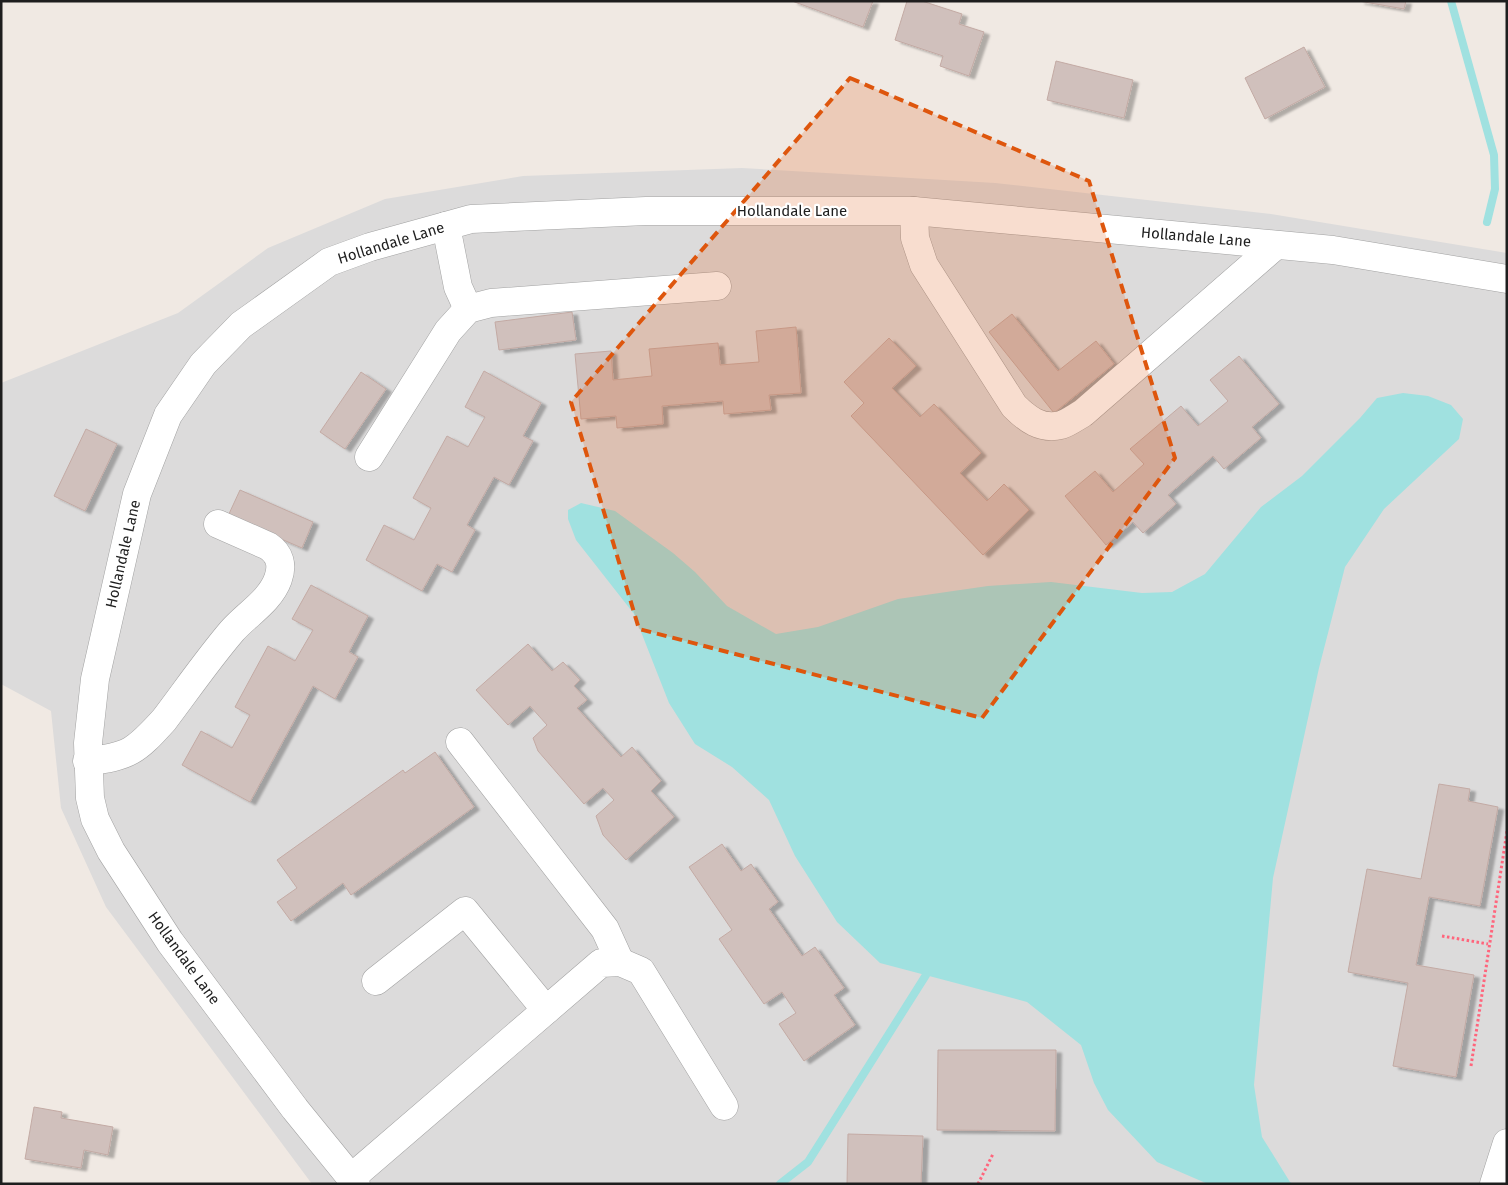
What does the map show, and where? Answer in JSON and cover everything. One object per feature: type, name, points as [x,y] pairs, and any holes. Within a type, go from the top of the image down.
[{"type":"street","name":"Hollandale Lane","points":[[354,1181],[296,1109],[170,942],[111,851],[95,819],[90,798],[87,761],[95,679],[136,494],[168,415],[203,364],[241,325],[329,262],[370,247],[471,219],[646,211],[914,211],[1333,250],[1507,279]]},
{"type":"street","points":[[914,211],[915,238],[924,264],[1014,406],[1028,420],[1048,426],[1062,425],[1083,413],[1276,244]]},
{"type":"street","points":[[446,226],[458,287],[468,309]]},
{"type":"street","points":[[369,457],[448,332],[468,309],[491,303],[718,286]]},
{"type":"street","points":[[87,761],[120,757],[131,752],[152,734],[231,632],[264,601],[278,580],[281,568],[275,550],[218,524]]},
{"type":"street","points":[[460,742],[605,929],[620,962]]},
{"type":"street","points":[[376,982],[465,911],[546,1010]]},
{"type":"street","points":[[354,1181],[601,963],[620,962],[641,971],[724,1106]]},
{"type":"street","points":[[1494,1184],[1507,1142]]},
{"type":"path","points":[[1471,1066],[1488,944],[1507,831]]},
{"type":"path","points":[[1442,936],[1488,944]]},
{"type":"path","points":[[978,1184],[993,1154]]},
{"type":"highlighted area","points":[[850,78],[1089,181],[1175,458],[982,718],[639,629],[571,402]]},
{"type":"shaded area","points":[[742,168],[995,183],[1271,214],[1507,253],[1507,1184],[312,1184],[106,907],[61,808],[51,711],[1,684],[1,383],[178,313],[268,248],[385,199],[523,176]]},
{"type":"water","points":[[1403,393],[1428,396],[1451,405],[1463,419],[1459,439],[1384,509],[1345,567],[1319,668],[1273,878],[1254,1085],[1262,1137],[1293,1184],[1208,1184],[1157,1162],[1108,1110],[1094,1083],[1081,1045],[1027,1002],[880,963],[837,922],[795,856],[769,800],[732,767],[695,744],[669,703],[634,614],[576,540],[568,519],[568,510],[581,503],[615,511],[673,553],[695,572],[727,606],[776,634],[818,627],[898,599],[988,586],[1051,582],[1142,593],[1172,592],[1205,574],[1261,507],[1302,476],[1360,418],[1377,398]]},
{"type":"building","points":[[792,1],[873,1],[863,27]]},
{"type":"building","points":[[907,1],[922,1],[962,14],[959,24],[984,32],[969,76],[940,66],[943,56],[895,40]]},
{"type":"building","points":[[1359,1],[1406,1],[1404,9]]},
{"type":"building","points":[[1304,47],[1325,87],[1265,119],[1245,78]]},
{"type":"building","points":[[1056,61],[1133,80],[1124,118],[1047,100]]},
{"type":"building","points":[[572,312],[576,340],[499,350],[495,322]]},
{"type":"building","points":[[1012,314],[1058,371],[1096,341],[1114,364],[1054,413],[989,332]]},
{"type":"building","points":[[796,327],[801,393],[769,395],[771,410],[724,414],[723,401],[662,406],[663,424],[617,428],[616,416],[581,419],[575,354],[611,351],[613,380],[652,376],[649,349],[718,343],[720,365],[759,362],[756,331]]},
{"type":"building","points":[[889,338],[916,366],[892,388],[920,417],[934,404],[981,453],[960,473],[987,501],[1004,484],[1029,510],[983,555],[851,416],[864,403],[844,382]]},
{"type":"building","points":[[1239,356],[1279,404],[1252,427],[1261,438],[1224,469],[1213,456],[1168,495],[1176,504],[1143,533],[1133,522],[1106,545],[1065,496],[1095,471],[1113,492],[1144,464],[1130,449],[1181,406],[1198,426],[1228,401],[1210,380]]},
{"type":"building","points":[[484,371],[541,403],[523,436],[533,441],[509,485],[494,477],[467,525],[475,530],[452,572],[437,564],[422,591],[366,560],[384,525],[414,540],[431,508],[413,498],[447,436],[468,447],[485,417],[465,407]]},
{"type":"building","points":[[361,372],[386,389],[345,449],[320,432]]},
{"type":"building","points":[[86,429],[117,444],[85,511],[54,496]]},
{"type":"building","points":[[240,490],[313,522],[302,548],[228,516]]},
{"type":"building","points":[[311,585],[368,616],[349,652],[358,657],[335,699],[313,686],[250,802],[182,765],[201,731],[232,748],[250,715],[235,707],[268,646],[295,661],[313,630],[292,619]]},
{"type":"building","points":[[528,644],[552,671],[563,662],[580,680],[574,686],[587,700],[577,708],[621,757],[632,747],[661,781],[651,791],[674,817],[626,860],[603,835],[596,816],[614,800],[603,788],[584,804],[538,751],[533,738],[547,725],[530,706],[508,725],[476,690]]},
{"type":"building","points":[[435,752],[474,807],[351,895],[343,883],[291,921],[277,902],[297,888],[277,860],[403,770],[405,773]]},
{"type":"building","points":[[1439,784],[1470,789],[1468,801],[1498,807],[1480,906],[1429,897],[1416,965],[1474,975],[1456,1077],[1393,1066],[1408,983],[1348,972],[1367,869],[1421,879]]},
{"type":"building","points":[[722,844],[741,871],[751,864],[778,902],[769,909],[802,956],[815,947],[844,988],[834,995],[855,1025],[804,1061],[779,1024],[796,1013],[782,992],[764,1004],[719,939],[732,930],[689,867]]},
{"type":"building","points":[[938,1050],[1056,1050],[1055,1131],[937,1130]]},
{"type":"building","points":[[34,1107],[62,1112],[61,1118],[113,1127],[108,1155],[84,1150],[81,1168],[25,1159]]},
{"type":"building","points":[[848,1134],[923,1136],[921,1184],[847,1184]]},
{"type":"waterway","points":[[1451,1],[1494,155],[1495,189],[1487,222]]},
{"type":"waterway","points":[[780,1184],[808,1162],[926,975]]}]
